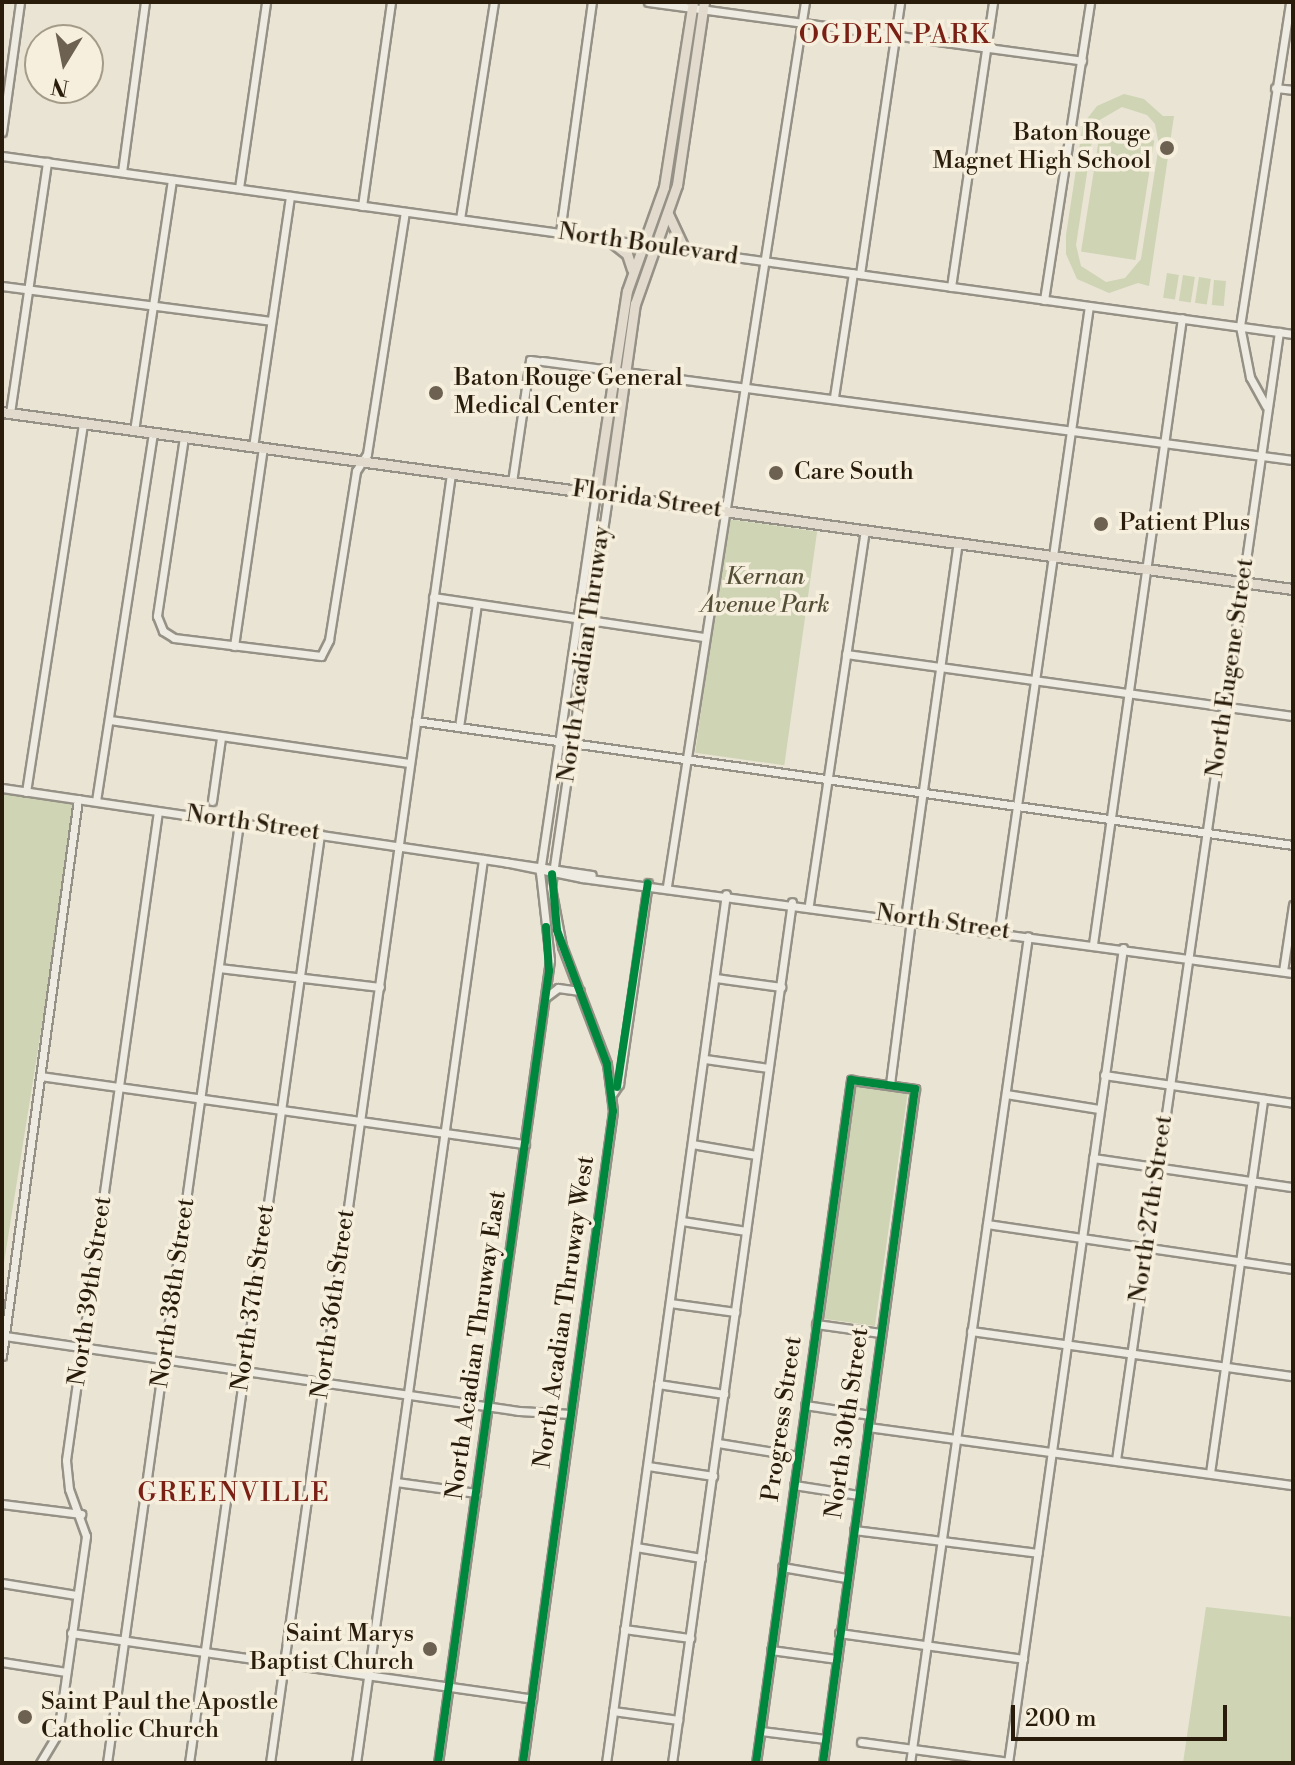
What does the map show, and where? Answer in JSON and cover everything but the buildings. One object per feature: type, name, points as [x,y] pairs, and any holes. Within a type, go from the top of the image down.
[{"type":"main road","name":"North Acadian Thruway","points":[[596,493],[632,269],[669,165],[692,5]]},
{"type":"main road","name":"North Acadian Thruway","points":[[608,495],[638,291],[677,185],[704,7]]},
{"type":"main road","points":[[668,214],[685,250]]},
{"type":"main road","points":[[609,240],[627,254],[632,269]]},
{"type":"main road","name":"Florida Street","points":[[6,412],[1293,589]]},
{"type":"street","points":[[2,132],[20,2]]},
{"type":"street","points":[[122,172],[145,2]]},
{"type":"street","points":[[239,188],[266,2]]},
{"type":"street","points":[[362,206],[391,2]]},
{"type":"street","points":[[460,219],[494,2]]},
{"type":"street","points":[[560,232],[592,2]]},
{"type":"street","points":[[648,2],[692,5],[1082,61]]},
{"type":"street","points":[[667,886],[805,2]]},
{"type":"street","points":[[834,397],[900,2]]},
{"type":"street","points":[[951,287],[993,2]]},
{"type":"street","points":[[1044,300],[1090,2]]},
{"type":"street","points":[[1267,408],[1250,377],[1240,326],[1290,2]]},
{"type":"street","points":[[1275,88],[1293,90]]},
{"type":"street","name":"North Boulevard","points":[[2,156],[1293,334]]},
{"type":"street","points":[[6,412],[47,162]]},
{"type":"street","points":[[134,431],[172,180]]},
{"type":"street","points":[[234,646],[271,321],[290,196]]},
{"type":"street","points":[[184,437],[157,616],[163,631],[174,638],[321,656],[329,640],[356,471],[362,462],[405,212]]},
{"type":"street","points":[[2,286],[271,321]]},
{"type":"street","points":[[999,931],[1089,306]]},
{"type":"street","points":[[1093,944],[1149,569],[1182,318]]},
{"type":"street","name":"North Eugene Street","points":[[1189,958],[1279,332]]},
{"type":"street","points":[[512,482],[537,360],[1293,460]]},
{"type":"street","points":[[26,792],[83,423]]},
{"type":"street","points":[[96,801],[153,433]]},
{"type":"street","name":"North 36th Street","points":[[270,1763],[451,474]]},
{"type":"street","name":"North Acadian Thruway","points":[[541,868],[596,493]]},
{"type":"street","name":"North Acadian Thruway","points":[[553,870],[608,495]]},
{"type":"street","points":[[809,904],[865,530]]},
{"type":"street","points":[[890,1084],[922,794],[958,543]]},
{"type":"street","points":[[433,597],[705,637]]},
{"type":"street","points":[[459,727],[477,604]]},
{"type":"street","points":[[846,654],[1293,716]]},
{"type":"street","points":[[110,720],[409,763]]},
{"type":"street","points":[[416,721],[1293,845]]},
{"type":"street","points":[[212,801],[221,738]]},
{"type":"street","name":"North Street","points":[[2,788],[553,870],[1293,973]]},
{"type":"street","points":[[2,1356],[78,799]]},
{"type":"street","name":"North 39th Street","points":[[40,1763],[58,1733],[86,1536],[81,1514],[69,1489],[66,1460],[158,811]]},
{"type":"street","name":"North 38th Street","points":[[107,1763],[239,822]]},
{"type":"street","name":"North 37th Street","points":[[189,1763],[320,834]]},
{"type":"street","points":[[356,1763],[483,859]]},
{"type":"street","name":"North Acadian Thruway East","points":[[438,1763],[551,948],[541,868]]},
{"type":"street","name":"North Street","points":[[553,870],[571,876],[593,875]]},
{"type":"street","name":"North Acadian Thruway West","points":[[523,1763],[612,1094],[607,1064],[557,930],[551,895],[553,870]]},
{"type":"street","points":[[551,895],[560,880],[571,876]]},
{"type":"street","points":[[612,1094],[619,1084],[648,883]]},
{"type":"street","points":[[606,1763],[726,894]]},
{"type":"street","points":[[672,1763],[792,902]]},
{"type":"street","points":[[1283,971],[1293,905]]},
{"type":"street","points":[[910,1763],[1028,936]]},
{"type":"street","points":[[861,1742],[1008,1762],[1123,948]]},
{"type":"street","name":"North 27th Street","points":[[1116,1460],[1189,958]]},
{"type":"street","points":[[219,968],[380,987]]},
{"type":"street","points":[[716,978],[781,987]]},
{"type":"street","points":[[545,998],[558,988],[580,991]]},
{"type":"street","points":[[705,1059],[768,1068]]},
{"type":"street","points":[[1104,1075],[1293,1103]]},
{"type":"street","points":[[40,1076],[525,1144]]},
{"type":"street","name":"Progress Street","points":[[756,1763],[851,1080],[890,1084]]},
{"type":"street","name":"North 30th Street","points":[[823,1763],[915,1089],[890,1084]]},
{"type":"street","points":[[1006,1094],[1099,1109]]},
{"type":"street","points":[[1210,1473],[1263,1099]]},
{"type":"street","points":[[692,1144],[756,1155]]},
{"type":"street","points":[[1093,1158],[1293,1187]]},
{"type":"street","points":[[682,1221],[746,1231]]},
{"type":"street","points":[[987,1224],[1293,1269]]},
{"type":"street","points":[[670,1303],[735,1312]]},
{"type":"street","points":[[816,1324],[880,1333]]},
{"type":"street","points":[[971,1331],[1293,1376]]},
{"type":"street","points":[[5,1336],[408,1395],[571,1414]]},
{"type":"street","points":[[658,1384],[724,1394]]},
{"type":"street","points":[[805,1405],[870,1415]]},
{"type":"street","points":[[868,1427],[1293,1485]]},
{"type":"street","points":[[718,1443],[798,1456]]},
{"type":"street","points":[[648,1466],[713,1476]]},
{"type":"street","points":[[396,1482],[476,1493]]},
{"type":"street","points":[[794,1485],[858,1495]]},
{"type":"street","points":[[2,1504],[81,1514]]},
{"type":"street","points":[[854,1530],[1038,1553]]},
{"type":"street","points":[[636,1547],[701,1558]]},
{"type":"street","points":[[782,1567],[846,1578]]},
{"type":"street","points":[[2,1583],[76,1595]]},
{"type":"street","points":[[624,1629],[690,1638]]},
{"type":"street","points":[[71,1633],[532,1699]]},
{"type":"street","points":[[839,1633],[1023,1659]]},
{"type":"street","points":[[771,1650],[837,1659]]},
{"type":"street","points":[[2,1662],[66,1672]]},
{"type":"street","points":[[613,1711],[678,1720]]},
{"type":"street","points":[[761,1731],[826,1739]]},
{"type":"green space","points":[[1124,94],[1144,99],[1163,116],[1174,116],[1149,286],[1138,283],[1109,293],[1077,279],[1066,254],[1066,235],[1083,124],[1097,106]],"holes":[[[1122,107],[1147,115],[1155,124],[1159,145],[1141,259],[1125,278],[1106,282],[1081,266],[1076,245],[1093,134],[1098,121]]]},
{"type":"green space","points":[[1100,132],[1154,141],[1135,260],[1081,252]]},
{"type":"green space","points":[[1167,273],[1179,275],[1175,300],[1163,298]]},
{"type":"green space","points":[[1183,275],[1195,277],[1191,303],[1179,301]]},
{"type":"green space","points":[[1199,277],[1211,279],[1207,305],[1195,303]]},
{"type":"green space","points":[[1214,280],[1226,281],[1224,306],[1212,305]]},
{"type":"green space","name":"Kernan Avenue Park","points":[[728,519],[817,532],[784,765],[695,753]]},
{"type":"green space","points":[[2,790],[78,799],[2,1275]]},
{"type":"green space","points":[[856,1087],[907,1094],[875,1326],[823,1319]]},
{"type":"green space","points":[[1206,1607],[1293,1617],[1293,1763],[1183,1763]]},
{"type":"cycle path","points":[[523,1763],[613,1111],[607,1064],[557,930],[552,874]]},
{"type":"cycle path","points":[[617,1087],[648,883]]},
{"type":"cycle path","points":[[438,1763],[549,971],[546,927]]},
{"type":"cycle path","points":[[756,1763],[851,1080],[915,1089],[823,1763]]},
{"type":"place","name":"Baton Rouge Magnet High School","points":[[1167,148]]},
{"type":"place","name":"Baton Rouge General Medical Center","points":[[436,393]]},
{"type":"place","name":"Care South","points":[[776,473]]},
{"type":"place","name":"Patient Plus","points":[[1101,524]]},
{"type":"place","name":"Saint Marys Baptist Church","points":[[430,1649]]},
{"type":"place","name":"Saint Paul the Apostle Catholic Church","points":[[25,1717]]},
{"type":"district","name":"OGDEN PARK","points":[[895,36]]},
{"type":"district","name":"GREENVILLE","points":[[234,1494]]}]
